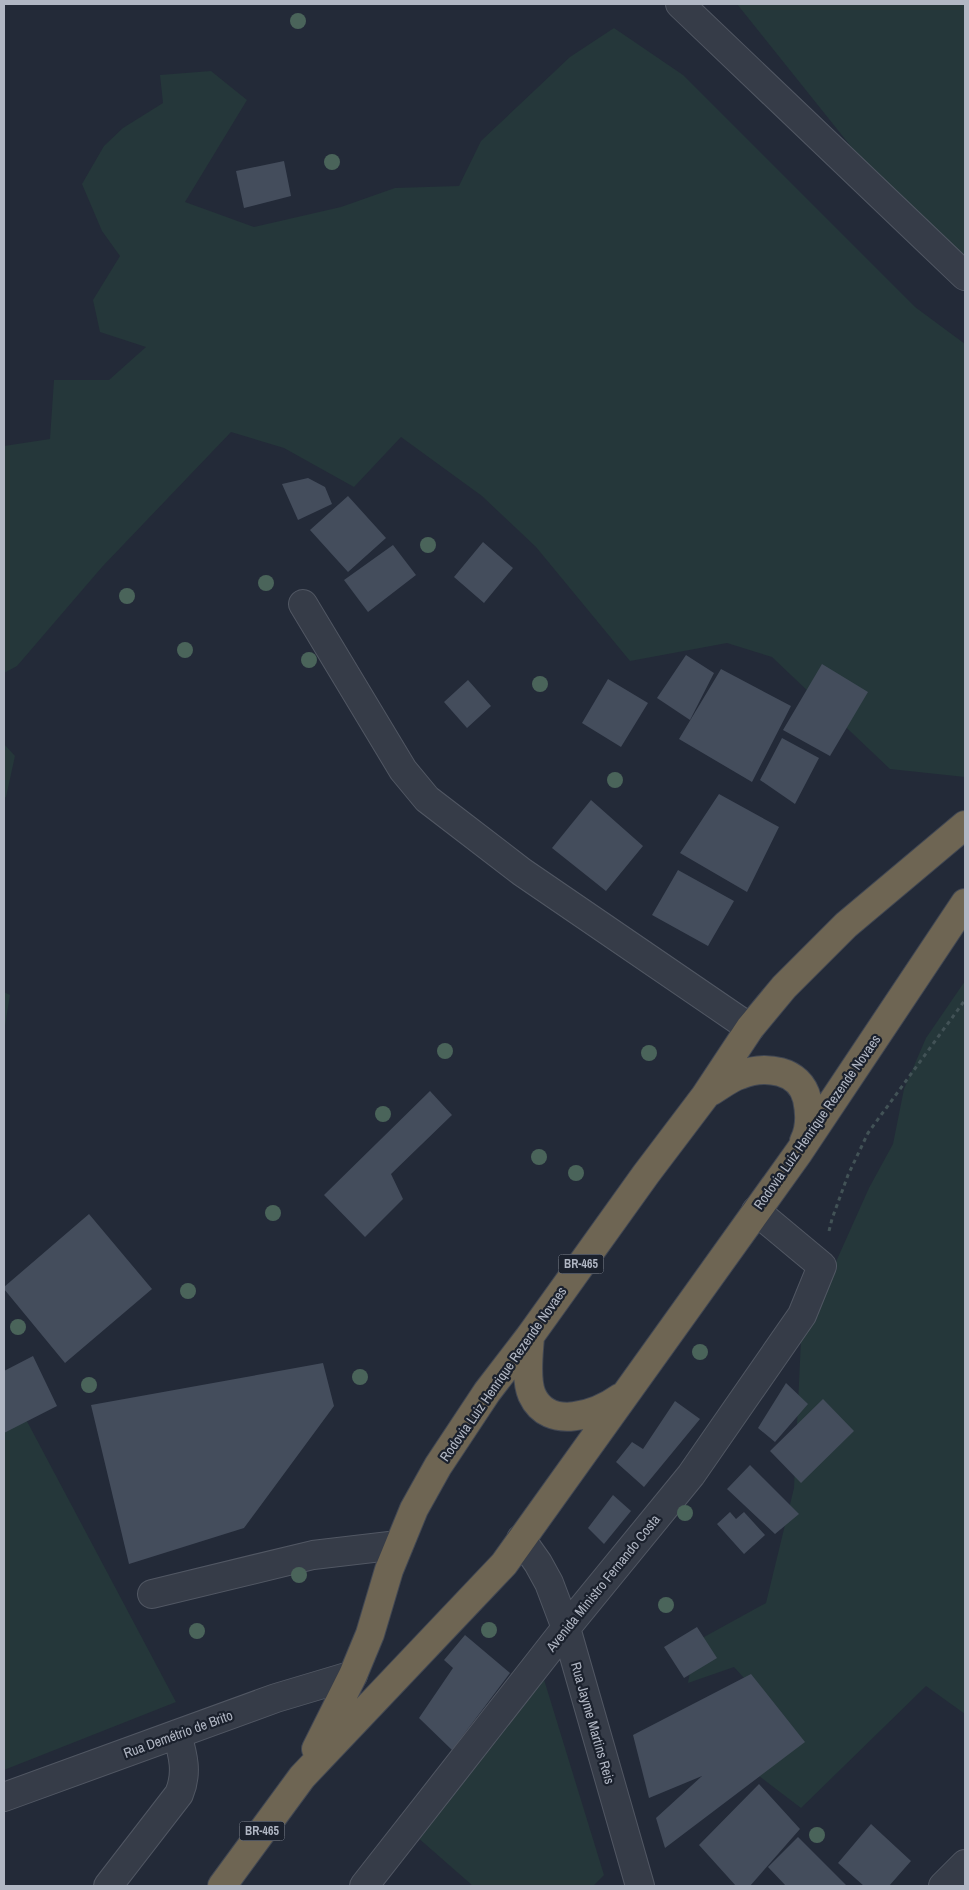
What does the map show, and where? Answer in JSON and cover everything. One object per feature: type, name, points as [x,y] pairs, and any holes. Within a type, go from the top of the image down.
[{"type":"highway","name":"Rodovia Luiz Henrique Rezende Novaes","points":[[302,1777],[353,1675],[370,1634],[388,1570],[414,1509],[438,1466],[487,1392],[530,1336],[704,1096],[750,1028],[784,987],[846,925],[965,824]]},
{"type":"highway","name":"Rodovia Luiz Henrique Rezende Novaes","points":[[222,1886],[302,1777],[504,1564],[800,1152],[965,902]]},
{"type":"highway","points":[[704,1096],[739,1075],[753,1071],[776,1070],[790,1076],[803,1089],[809,1108],[806,1138],[800,1152]]},
{"type":"highway","points":[[530,1336],[528,1372],[532,1394],[543,1409],[558,1416],[587,1415],[609,1405],[626,1394]]},
{"type":"street","points":[[680,4],[965,276]]},
{"type":"street","points":[[303,604],[403,770],[427,799],[522,872],[750,1028]]},
{"type":"street","points":[[756,1211],[822,1266]]},
{"type":"street","name":"Avenida Ministro Fernando Costa","points":[[364,1886],[566,1628],[691,1475],[802,1314],[822,1266]]},
{"type":"street","name":"Rua Jayme Martins Reis","points":[[522,1539],[549,1583],[566,1628],[640,1886]]},
{"type":"street","points":[[152,1594],[313,1554],[398,1545]]},
{"type":"street","name":"Rua Demétrio de Brito","points":[[4,1797],[276,1698],[353,1675]]},
{"type":"street","points":[[108,1886],[179,1794],[185,1766],[177,1734]]},
{"type":"street","points":[[943,1886],[965,1864]]},
{"type":"path","points":[[822,1266],[832,1219],[848,1175],[868,1133],[965,1000]]},
{"type":"shaded area","points":[[737,4],[965,4],[965,289]]},
{"type":"shaded area","points":[[614,28],[683,75],[915,307],[965,344],[965,777],[890,769],[772,657],[727,643],[630,661],[536,547],[482,496],[401,437],[354,487],[284,448],[231,432],[102,567],[17,666],[4,673],[4,446],[50,439],[54,380],[109,380],[146,347],[100,332],[93,300],[120,256],[102,231],[82,184],[104,146],[123,128],[163,103],[160,75],[211,71],[247,100],[185,202],[254,227],[341,207],[395,188],[459,186],[481,141],[570,57]]},
{"type":"shaded area","points":[[4,744],[15,756],[6,797],[4,798]]},
{"type":"shaded area","points":[[965,981],[965,1714],[926,1686],[801,1808],[746,1766],[785,1723],[734,1667],[688,1683],[695,1642],[766,1603],[794,1488],[801,1340],[869,1188],[893,1144],[904,1089],[926,1038]]},
{"type":"shaded area","points":[[4,992],[10,995],[4,1032]]},
{"type":"shaded area","points":[[4,1378],[176,1702],[4,1770]]},
{"type":"shaded area","points":[[542,1673],[604,1875],[593,1886],[473,1886],[416,1836]]},
{"type":"building","points":[[284,161],[291,196],[244,208],[236,171]]},
{"type":"building","points":[[308,478],[325,487],[332,504],[298,520],[282,484]]},
{"type":"building","points":[[348,496],[386,538],[348,572],[310,530]]},
{"type":"building","points":[[483,542],[513,568],[484,603],[454,577]]},
{"type":"building","points":[[393,545],[416,575],[368,612],[344,580]]},
{"type":"building","points":[[686,655],[714,673],[690,720],[657,698]]},
{"type":"building","points":[[822,664],[868,692],[830,756],[783,730]]},
{"type":"building","points":[[721,669],[791,706],[752,782],[679,739]]},
{"type":"building","points":[[608,679],[648,703],[621,747],[582,723]]},
{"type":"building","points":[[468,680],[491,706],[467,728],[444,702]]},
{"type":"building","points":[[782,738],[819,758],[795,804],[760,780]]},
{"type":"building","points":[[719,794],[779,827],[747,892],[680,853]]},
{"type":"building","points":[[591,800],[643,846],[606,891],[552,848]]},
{"type":"building","points":[[678,870],[734,901],[708,946],[652,915]]},
{"type":"building","points":[[430,1091],[452,1115],[391,1174],[403,1199],[365,1237],[324,1195]]},
{"type":"building","points":[[89,1214],[152,1289],[65,1363],[4,1287]]},
{"type":"building","points":[[33,1356],[57,1406],[4,1433],[4,1371]]},
{"type":"building","points":[[323,1363],[334,1406],[244,1528],[129,1564],[91,1405]]},
{"type":"building","points":[[786,1383],[808,1404],[775,1442],[758,1428]]},
{"type":"building","points":[[823,1399],[854,1431],[801,1483],[770,1451]]},
{"type":"building","points":[[675,1401],[700,1419],[644,1487],[616,1462],[632,1442],[643,1449]]},
{"type":"building","points":[[750,1465],[799,1514],[775,1534],[727,1489]]},
{"type":"building","points":[[613,1495],[631,1511],[604,1544],[588,1528]]},
{"type":"building","points":[[730,1512],[736,1519],[744,1512],[765,1535],[744,1554],[717,1524]]},
{"type":"building","points":[[697,1627],[717,1658],[684,1678],[664,1647]]},
{"type":"building","points":[[465,1635],[510,1673],[452,1750],[419,1718],[453,1668],[444,1660]]},
{"type":"building","points":[[751,1674],[805,1742],[665,1848],[656,1818],[702,1776],[649,1798],[633,1735]]},
{"type":"building","points":[[759,1784],[800,1829],[750,1886],[736,1886],[699,1845]]},
{"type":"building","points":[[871,1824],[911,1861],[889,1886],[864,1886],[838,1863]]},
{"type":"building","points":[[798,1837],[847,1886],[786,1886],[768,1867]]}]
